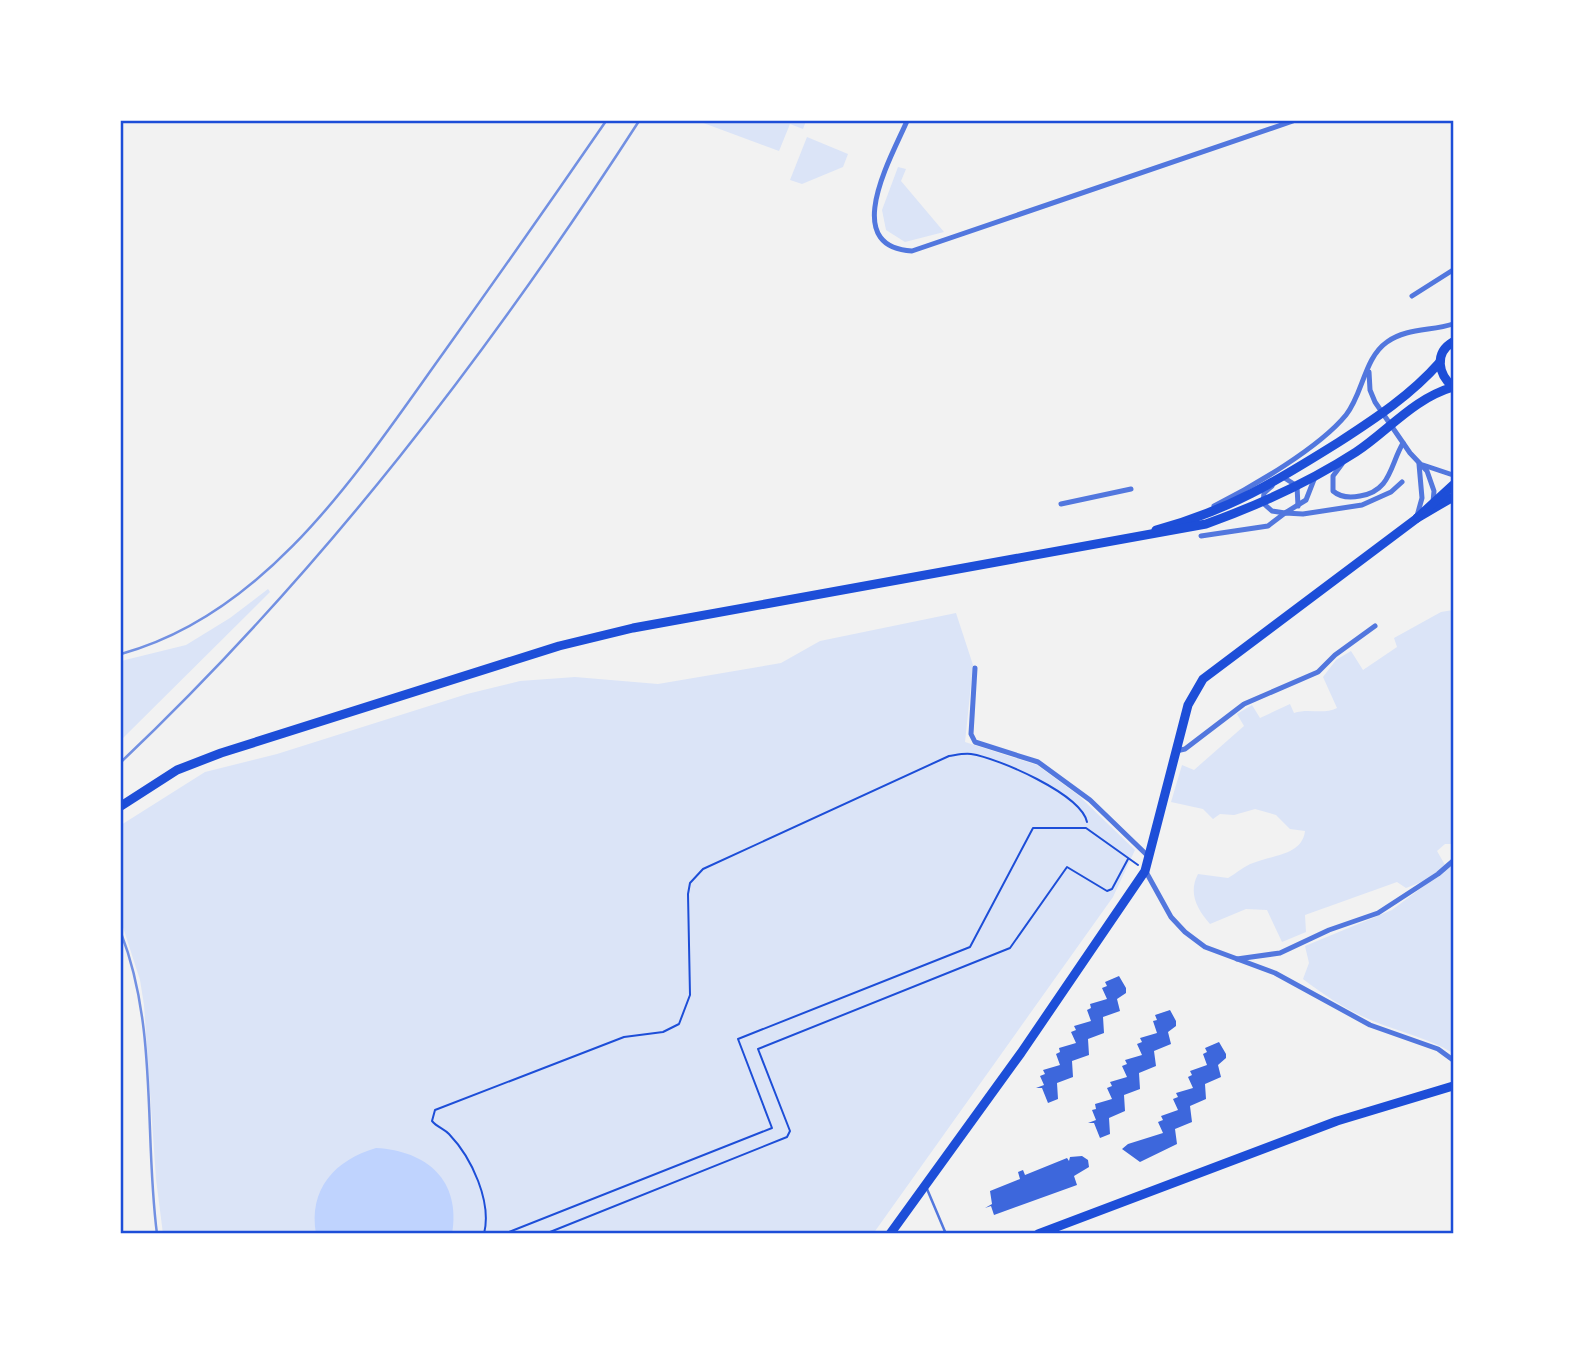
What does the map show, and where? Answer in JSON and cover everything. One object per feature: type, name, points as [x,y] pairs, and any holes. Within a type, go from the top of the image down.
[{"type":"main road","points":[[121,806],[194,762],[559,646],[633,628],[1206,524],[1263,503],[1315,477],[1357,451],[1414,404],[1453,387],[1441,373],[1440,362],[1444,350],[1453,342]]},
{"type":"main road","points":[[1120,539],[1180,523],[1237,503],[1406,396],[1440,362]]},
{"type":"main road","points":[[890,1234],[1021,1053],[1145,870],[1188,705],[1203,679],[1416,519],[1434,499],[1453,485]]},
{"type":"main road","points":[[1416,519],[1453,497]]},
{"type":"main road","points":[[1038,1234],[1326,1125],[1453,1086]]},
{"type":"street","points":[[907,121],[873,209],[876,228],[891,247],[921,250],[1293,121]]},
{"type":"street","points":[[1412,296],[1453,270]]},
{"type":"street","points":[[1402,482],[1391,492],[1363,505],[1303,514],[1272,511],[1263,503],[1264,493],[1277,477],[1347,414],[1376,352],[1389,340],[1404,333],[1453,324]]},
{"type":"street","points":[[1370,369],[1370,390],[1375,402],[1432,480],[1434,499],[1426,515]]},
{"type":"street","points":[[1357,451],[1333,476],[1334,491],[1345,498],[1368,495],[1386,482],[1403,443]]},
{"type":"street","points":[[1419,464],[1453,475]]},
{"type":"street","points":[[1416,519],[1422,498],[1419,464]]},
{"type":"street","points":[[1277,477],[1297,486],[1298,506]]},
{"type":"street","points":[[1201,536],[1268,526],[1306,500],[1315,477]]},
{"type":"street","points":[[1061,504],[1131,489]]},
{"type":"street","points":[[1175,751],[1185,749],[1244,704],[1318,672],[1335,655],[1375,626]]},
{"type":"street","points":[[975,668],[971,734],[975,742],[1038,762],[1090,800],[1149,857]]},
{"type":"street","points":[[1233,959],[1280,953],[1329,930],[1378,913],[1438,874],[1453,861]]},
{"type":"street","points":[[1145,870],[1166,909],[1185,932],[1205,947],[1298,983],[1370,1025],[1438,1049],[1453,1060]]},
{"type":"lane","points":[[926,1185],[946,1234]]},
{"type":"path","points":[[484,1234],[486,1224],[480,1182],[449,1134],[432,1121],[435,1110],[624,1037],[663,1032],[679,1024],[690,995],[688,894],[690,883],[703,869],[949,756],[969,754],[1035,777],[1077,806],[1087,822]]},
{"type":"path","points":[[504,1234],[772,1128],[738,1039],[970,947],[1033,828],[1086,828],[1145,870]]},
{"type":"path","points":[[545,1234],[787,1138],[790,1131],[758,1049],[1010,947],[1067,867],[1107,891],[1112,889],[1129,858]]},
{"type":"shaded area","points":[[698,121],[806,121],[803,129],[790,124],[779,151]]},
{"type":"shaded area","points":[[807,137],[848,154],[843,167],[802,184],[790,180]]},
{"type":"shaded area","points":[[898,167],[906,169],[901,181],[944,232],[905,242],[886,230],[882,210]]},
{"type":"shaded area","points":[[268,589],[270,592],[121,740],[121,661],[186,645],[230,618]]},
{"type":"shaded area","points":[[1453,610],[1453,844],[1445,844],[1437,851],[1445,865],[1429,879],[1406,888],[1397,882],[1305,915],[1306,932],[1282,942],[1267,910],[1246,909],[1210,924],[1195,900],[1194,888],[1198,874],[1228,878],[1250,864],[1292,850],[1303,839],[1305,831],[1290,829],[1276,815],[1255,809],[1234,815],[1220,814],[1213,819],[1203,809],[1171,802],[1182,765],[1194,770],[1244,726],[1237,714],[1252,705],[1260,718],[1290,704],[1294,713],[1337,708],[1323,677],[1336,660],[1351,651],[1363,670],[1397,647],[1394,638],[1441,612]]},
{"type":"shaded area","points":[[956,613],[973,665],[965,742],[1037,765],[1078,795],[1135,850],[1113,897],[873,1234],[163,1234],[156,1179],[144,1005],[140,980],[121,921],[121,825],[205,772],[277,754],[467,694],[520,681],[575,677],[658,684],[781,663],[820,641]]},
{"type":"shaded area","points":[[1453,864],[1453,1053],[1354,1012],[1303,979],[1309,963],[1305,946],[1392,910]]},
{"type":"water","points":[[376,1148],[411,1155],[436,1172],[451,1198],[452,1234],[316,1234],[316,1203],[328,1179],[348,1160]]},
{"type":"building","points":[[1119,976],[1126,988],[1126,993],[1117,999],[1120,1011],[1103,1017],[1104,1033],[1088,1039],[1089,1055],[1072,1061],[1073,1077],[1057,1083],[1058,1099],[1048,1103],[1042,1088],[1036,1088],[1044,1085],[1040,1076],[1045,1074],[1043,1070],[1060,1065],[1056,1054],[1060,1052],[1059,1048],[1076,1043],[1071,1032],[1076,1030],[1074,1026],[1091,1021],[1087,1010],[1091,1008],[1090,1004],[1107,999],[1102,988],[1107,986],[1105,982]]},
{"type":"building","points":[[1170,1010],[1176,1021],[1176,1026],[1168,1032],[1171,1044],[1154,1051],[1156,1066],[1139,1073],[1140,1089],[1124,1095],[1125,1111],[1109,1118],[1110,1134],[1100,1138],[1094,1123],[1088,1123],[1096,1120],[1092,1110],[1096,1109],[1095,1104],[1112,1099],[1107,1088],[1112,1086],[1110,1082],[1127,1077],[1122,1066],[1127,1064],[1125,1060],[1142,1055],[1137,1044],[1142,1042],[1140,1038],[1157,1033],[1153,1021],[1157,1020],[1155,1015]]},
{"type":"building","points":[[1219,1042],[1226,1054],[1226,1058],[1218,1065],[1221,1077],[1205,1084],[1206,1099],[1190,1106],[1192,1122],[1175,1129],[1177,1144],[1140,1162],[1122,1149],[1128,1144],[1163,1133],[1158,1122],[1163,1120],[1161,1116],[1178,1110],[1173,1099],[1178,1097],[1176,1093],[1193,1088],[1188,1077],[1192,1075],[1190,1071],[1207,1065],[1203,1054],[1207,1052],[1205,1048]]},
{"type":"building","points":[[1082,1156],[1088,1160],[1089,1167],[1074,1176],[1077,1185],[994,1215],[991,1206],[985,1208],[992,1204],[990,1191],[1020,1179],[1018,1172],[1023,1170],[1025,1175],[1067,1158],[1069,1161],[1070,1157]]},
{"type":"railway","points":[[121,654],[174,634],[222,606],[266,572],[306,532],[379,443],[606,121]]},
{"type":"railway","points":[[121,762],[266,614],[334,537],[399,457],[523,293],[639,121]]},
{"type":"railway","points":[[121,933],[133,969],[145,1044],[157,1234]]}]
